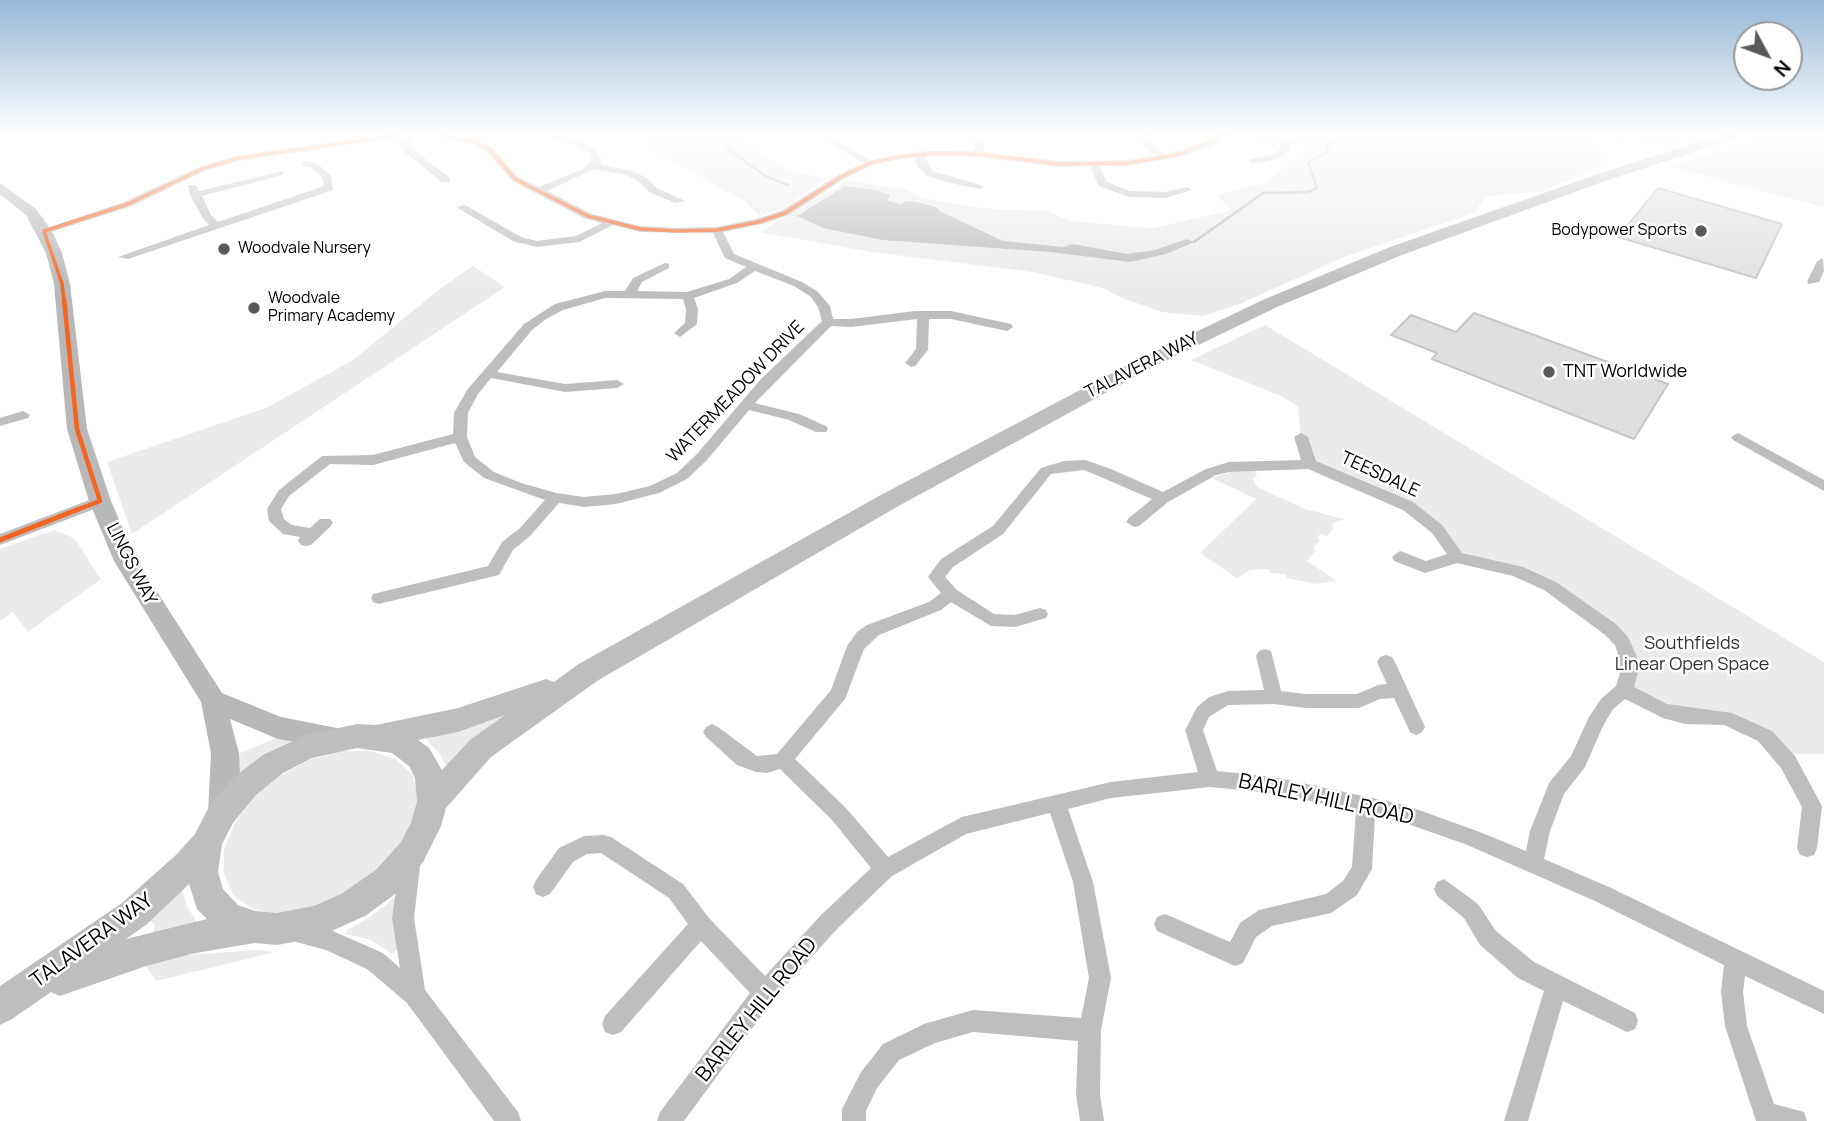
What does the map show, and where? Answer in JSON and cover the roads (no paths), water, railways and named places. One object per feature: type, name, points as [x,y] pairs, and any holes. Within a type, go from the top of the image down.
[{"type":"main road","name":"TALAVERA WAY","points":[[432,802],[481,748],[587,673],[933,477],[1087,394],[1236,319],[1323,280],[1418,243],[1580,187]]},
{"type":"main road","name":"TALAVERA WAY","points":[[375,737],[446,723],[489,711],[587,673]]},
{"type":"main road","points":[[375,737],[400,743],[419,757],[430,777],[432,802],[426,826],[412,852],[387,881],[353,905],[316,922],[266,928],[227,917],[209,898],[202,872],[214,828],[245,786],[274,764],[306,747],[338,738],[375,737]]},
{"type":"main road","name":"TALAVERA WAY","points":[[2,1006],[134,914],[187,865],[214,828]]},
{"type":"main road","name":"TALAVERA WAY","points":[[2,1006],[94,965],[146,949],[191,938],[266,928]]},
{"type":"street","name":"LINGS WAY","points":[[0,187],[31,212],[44,231],[62,284],[77,429],[100,501],[138,586],[213,700],[226,763],[214,828]]},
{"type":"street","points":[[44,231],[128,204],[160,187]]},
{"type":"street","points":[[192,187],[207,217],[217,226]]},
{"type":"street","points":[[195,195],[225,187]]},
{"type":"street","points":[[143,266],[128,256],[329,187]]},
{"type":"street","points":[[531,187],[588,216],[609,223],[640,229],[717,230],[785,213],[825,187]]},
{"type":"street","points":[[538,191],[546,187]]},
{"type":"street","points":[[650,187],[680,201]]},
{"type":"street","points":[[1112,187],[1129,194],[1165,195],[1186,190]]},
{"type":"street","points":[[461,207],[517,239],[537,244],[579,239],[609,223]]},
{"type":"street","points":[[731,228],[739,260]]},
{"type":"street","name":"WATERMEADOW DRIVE","points":[[460,437],[469,459],[489,475],[555,498],[583,502],[616,499],[654,490],[682,476],[702,457],[746,405],[828,322],[824,306],[807,288],[729,256],[717,230]]},
{"type":"street","points":[[1818,276],[1823,261]]},
{"type":"street","points":[[630,293],[637,280],[665,266]]},
{"type":"street","points":[[325,523],[308,538],[288,530],[277,521],[274,509],[323,452],[373,460],[460,437],[461,413],[472,393],[528,327],[542,316],[582,299],[630,293],[688,296],[733,281],[753,267]]},
{"type":"street","points":[[680,333],[691,324],[692,309],[688,296]]},
{"type":"street","points":[[828,322],[851,323],[923,315],[967,317],[1007,327]]},
{"type":"street","points":[[911,363],[922,350],[923,315]]},
{"type":"street","points":[[489,374],[565,388],[617,384]]},
{"type":"street","points":[[746,405],[794,417],[821,429]]},
{"type":"street","points":[[0,422],[23,415]]},
{"type":"street","points":[[1301,437],[1310,464]]},
{"type":"street","points":[[1738,437],[1824,486]]},
{"type":"street","name":"TEESDALE","points":[[1134,522],[1163,498],[1211,472],[1229,467],[1310,464],[1408,506],[1437,529],[1457,556]]},
{"type":"street","points":[[1040,614],[1001,622],[979,614],[951,594],[936,578],[947,563],[998,530],[1046,471],[1085,466],[1106,472],[1163,498]]},
{"type":"street","points":[[376,598],[493,571],[507,546],[525,532],[555,498]]},
{"type":"street","points":[[0,540],[100,501]]},
{"type":"street","points":[[1400,557],[1425,567],[1457,556],[1481,560],[1528,576],[1550,586],[1610,629],[1622,642],[1628,657],[1629,673],[1624,690],[1607,704],[1595,722],[1578,761],[1556,789],[1540,831],[1533,864]]},
{"type":"street","points":[[712,732],[744,759],[756,764],[767,765],[783,760],[839,694],[856,646],[863,637],[873,629],[935,606],[951,594]]},
{"type":"street","points":[[1265,656],[1274,697]]},
{"type":"street","points":[[1386,662],[1416,727]]},
{"type":"street","points":[[1210,779],[1194,730],[1203,712],[1215,702],[1228,698],[1274,697],[1306,701],[1359,701],[1377,692],[1399,690]]},
{"type":"street","points":[[1624,690],[1664,711],[1685,716],[1726,718],[1765,736],[1788,762],[1812,806],[1807,848]]},
{"type":"street","points":[[213,700],[278,728],[338,738]]},
{"type":"street","points":[[783,760],[839,814],[885,869]]},
{"type":"street","name":"BARLEY HILL ROAD","points":[[669,1121],[765,992],[828,923],[885,869],[962,826],[1111,790],[1210,779],[1274,785],[1367,804],[1457,832],[1602,894],[1824,1003]]},
{"type":"street","points":[[1056,803],[1083,882],[1100,978],[1090,1030],[1088,1094],[1092,1121]]},
{"type":"street","points":[[1165,925],[1235,955],[1248,930],[1267,918],[1331,903],[1350,888],[1362,869],[1367,804]]},
{"type":"street","points":[[543,887],[566,855],[584,845],[604,844],[676,891],[701,925],[765,992]]},
{"type":"street","points":[[412,852],[403,918],[415,995]]},
{"type":"street","points":[[1444,889],[1471,911],[1489,938],[1526,970],[1627,1021]]},
{"type":"street","points":[[612,1024],[701,925]]},
{"type":"street","points":[[266,928],[326,939],[375,961],[415,995],[509,1121]]},
{"type":"street","points":[[1736,960],[1732,992],[1736,1026],[1768,1118],[1795,1121]]},
{"type":"street","points":[[1516,1121],[1556,987]]},
{"type":"street","points":[[854,1121],[855,1109],[869,1080],[891,1052],[932,1032],[973,1021],[1090,1030]]},
{"type":"waterway","points":[[1194,242],[1263,193],[1309,192],[1317,187]]},
{"type":"place","name":"Bodypower Sports","points":[[1701,231]]},
{"type":"place","name":"Woodvale Nursery","points":[[224,249]]},
{"type":"place","name":"Woodvale Primary Academy","points":[[254,308]]},
{"type":"place","name":"TNT Worldwide","points":[[1549,372]]},
{"type":"park label","name":"Southfields Linear Open Space","points":[[1692,654]]}]
